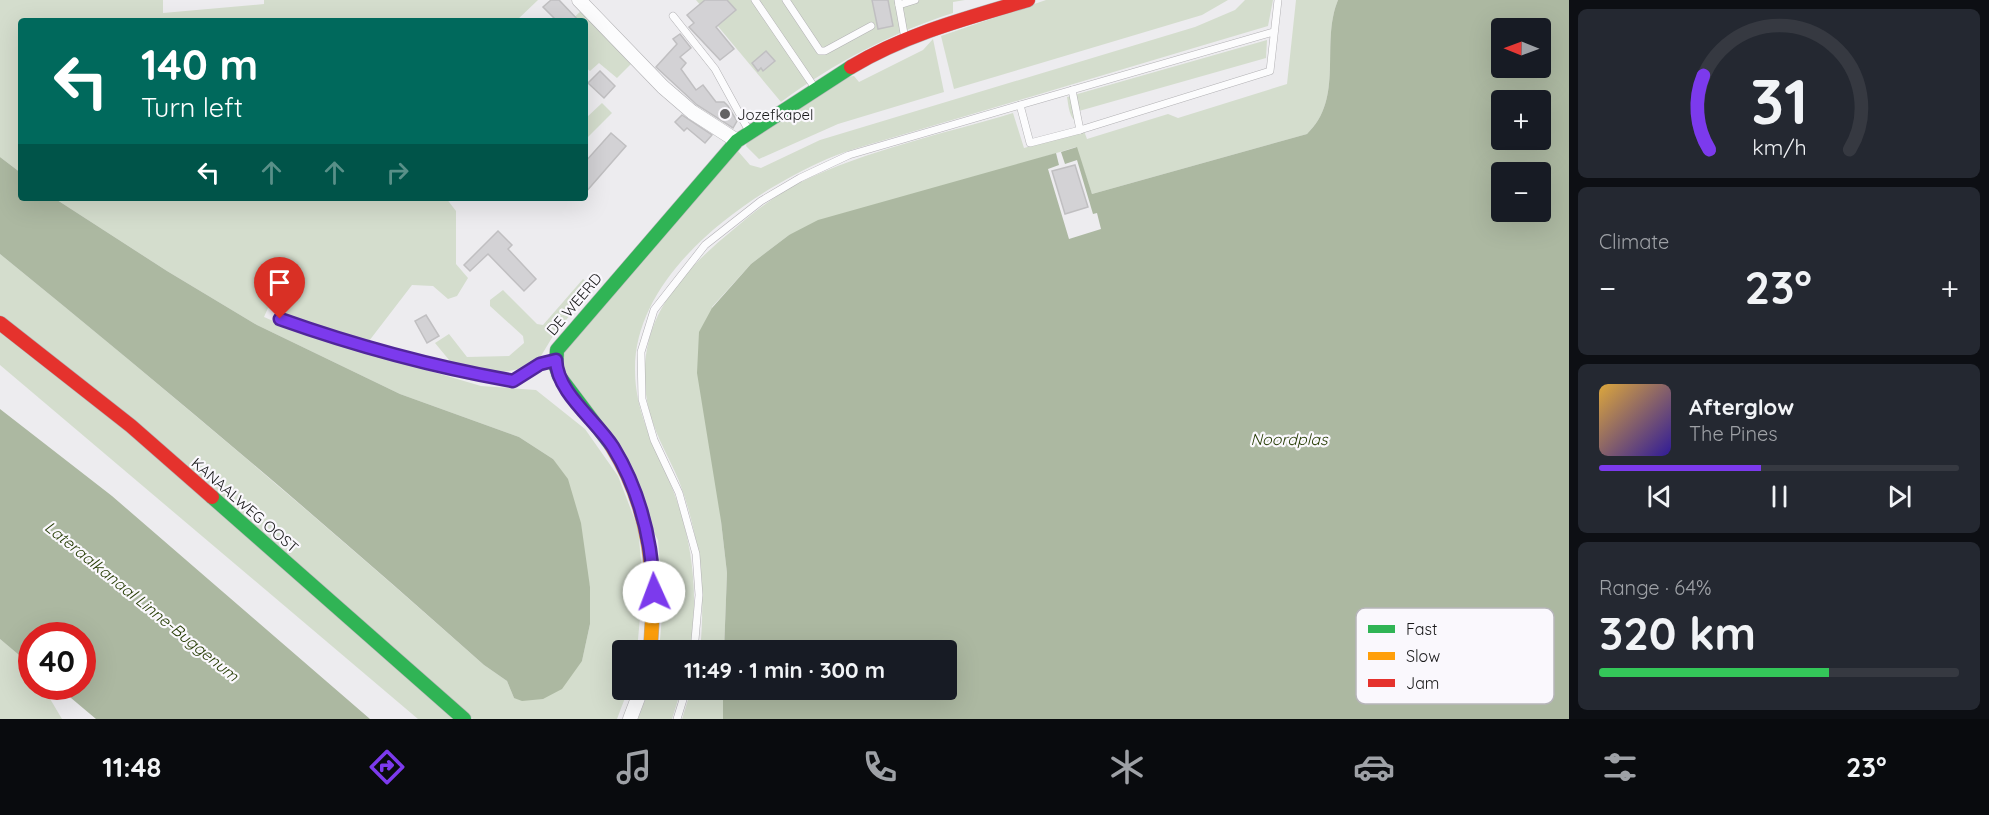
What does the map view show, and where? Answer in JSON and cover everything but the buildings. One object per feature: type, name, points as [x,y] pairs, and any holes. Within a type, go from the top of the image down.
[{"type":"street","points":[[579,0],[663,87],[693,112],[737,141]]},
{"type":"street","name":"DE WEERD","points":[[651,640],[655,612],[653,553],[638,499],[613,447],[559,376],[556,360],[558,350],[737,141],[749,132],[815,88],[876,52],[904,39],[1006,3],[1028,0]]},
{"type":"street","name":"KANAALWEG OOST","points":[[0,322],[131,426],[464,719]]},
{"type":"street","points":[[630,719],[637,700]]},
{"type":"lane","points":[[755,0],[815,88]]},
{"type":"lane","points":[[786,0],[820,51],[825,51],[871,26]]},
{"type":"lane","points":[[904,39],[898,2],[915,0]]},
{"type":"lane","points":[[1020,105],[1030,143],[1080,130],[1270,71],[1278,0]]},
{"type":"lane","points":[[673,16],[715,69],[749,132]]},
{"type":"lane","points":[[695,640],[699,596],[696,554],[679,493],[654,440],[642,399],[641,352],[654,309],[705,245],[761,201],[800,178],[849,156],[1273,32]]},
{"type":"lane","points":[[1072,90],[1080,130]]},
{"type":"lane","points":[[280,319],[341,341],[415,358],[450,370],[513,381],[540,364],[556,360]]},
{"type":"lane","points":[[677,719],[683,700]]},
{"type":"shaded area","points":[[0,0],[163,0],[163,13],[264,4],[264,0],[538,0],[519,18],[18,18],[18,171],[0,157]]},
{"type":"shaded area","points":[[696,0],[965,0],[953,2],[953,13],[907,30],[864,50],[822,74],[781,102]]},
{"type":"shaded area","points":[[1046,0],[1228,0],[1202,15],[954,89],[941,36]]},
{"type":"shaded area","points":[[1245,0],[1273,0],[1268,26],[862,146],[827,159],[763,193],[731,216],[701,241],[674,270],[653,301],[640,335],[635,370],[643,417],[680,510],[690,550],[694,590],[692,640],[660,640],[663,605],[658,540],[566,378],[562,363],[566,347],[737,150],[750,165],[761,168],[820,140],[1195,27],[1235,10]]},
{"type":"shaded area","points":[[1296,0],[1338,0],[1331,34],[1329,87],[1319,120],[1307,134],[1092,194],[1076,147],[789,235],[751,264],[712,307],[721,521],[727,573],[724,640],[701,640],[702,586],[692,523],[679,481],[649,412],[645,373],[647,348],[654,324],[678,283],[695,264],[750,216],[792,187],[826,171],[906,143],[1013,113],[1024,148],[1084,131],[1087,139],[1168,114],[1178,118],[1287,84]]},
{"type":"shaded area","points":[[581,11],[633,62],[617,78],[599,63],[590,71],[588,69],[588,18],[573,18]]},
{"type":"shaded area","points":[[933,39],[944,92],[838,124],[759,159],[746,146],[747,142],[847,77],[854,76],[859,82],[923,50]]},
{"type":"shaded area","points":[[1267,40],[1266,58],[1079,111],[1080,124],[1070,113],[1067,97]]},
{"type":"shaded area","points":[[602,103],[612,113],[588,137],[588,116]]},
{"type":"shaded area","points":[[59,201],[448,201],[456,211],[456,264],[468,278],[457,296],[448,299],[433,286],[412,285],[369,341],[315,326],[268,308],[264,317],[301,333],[481,386],[536,390],[585,429],[618,476],[638,528],[643,583],[638,640],[612,640],[612,700],[624,700],[617,719],[473,719],[0,317],[0,254],[244,457],[484,665],[507,681],[514,698],[582,661],[590,624],[590,587],[553,459],[519,437],[400,394],[257,325],[167,271]]},
{"type":"shaded area","points":[[583,279],[593,287],[553,336],[541,356],[519,369],[499,373],[477,373],[454,366],[435,343],[449,334],[467,357],[509,356],[524,343],[523,336],[490,306],[490,300],[503,290],[537,324],[543,325]]},
{"type":"shaded area","points":[[0,328],[62,375],[460,719],[418,719],[0,365]]},
{"type":"shaded area","points":[[0,639],[18,654],[18,700],[51,700],[62,719],[0,719]]},
{"type":"shaded area","points":[[645,700],[678,700],[672,719],[638,719]]},
{"type":"shaded area","points":[[688,700],[723,700],[723,719],[682,719]]},
{"type":"water","name":"Noordplas","points":[[1338,0],[1569,0],[1569,719],[723,719],[723,700],[957,700],[957,640],[724,640],[727,573],[697,373],[699,332],[712,308],[751,264],[789,235],[818,220],[1056,153],[1059,165],[1048,169],[1069,239],[1101,229],[1097,213],[1093,214],[1077,160],[1065,164],[1061,152],[1077,147],[1092,194],[1307,134],[1319,120],[1325,104],[1330,70],[1331,34]]},
{"type":"water","points":[[0,157],[18,171],[18,201],[59,201],[167,271],[257,325],[400,394],[519,437],[553,459],[568,479],[581,523],[590,587],[590,624],[582,661],[562,689],[543,699],[522,701],[514,698],[507,681],[484,665],[245,457],[0,254]]},
{"type":"water","name":"Lateraalkanaal Linne-Buggenum","points":[[0,409],[112,496],[370,719],[96,719],[73,700],[96,700],[96,622],[18,622],[18,654],[0,639]]},
{"type":"traffic: fast","points":[[611,445],[559,376],[556,367],[557,350],[737,141],[851,67]]},
{"type":"traffic: fast","points":[[212,497],[464,719]]},
{"type":"traffic: slow","points":[[611,445],[635,494],[643,519],[651,570],[651,640]]},
{"type":"traffic: jam","points":[[851,67],[915,36],[1028,0]]},
{"type":"traffic: jam","points":[[0,323],[131,426],[212,497]]},
{"type":"place","name":"Jozefkapel","points":[[725,114]]},
{"type":"route","points":[[280,319],[341,341],[415,358],[450,370],[513,381],[540,364],[556,360],[559,376],[613,447],[638,499],[653,553],[654,592]]}]
